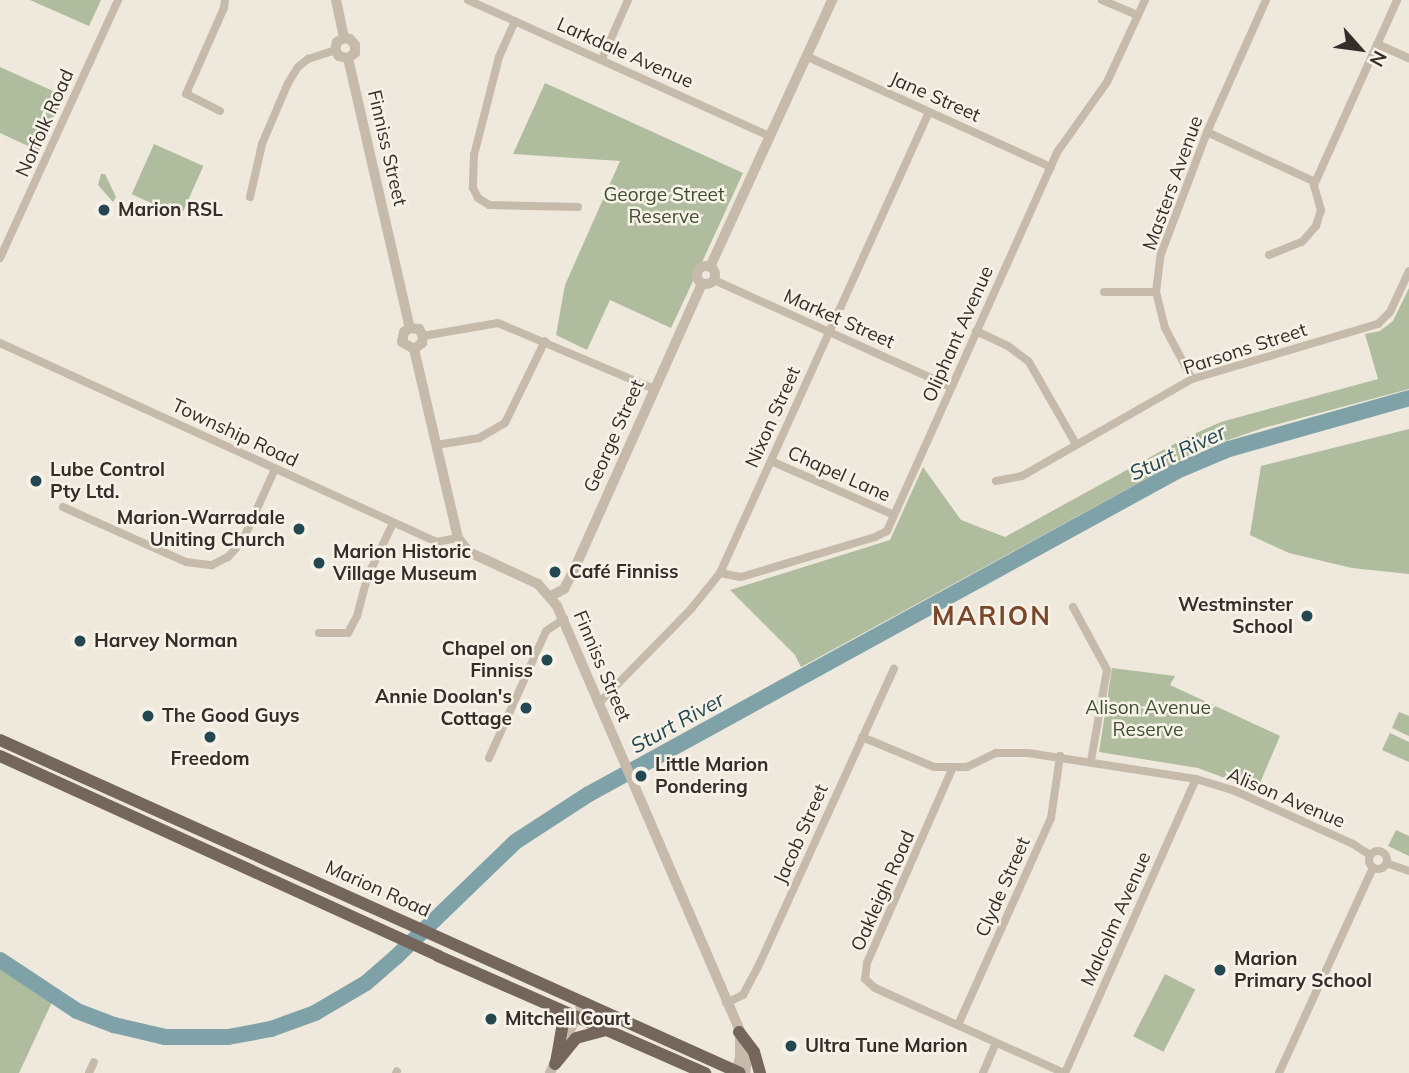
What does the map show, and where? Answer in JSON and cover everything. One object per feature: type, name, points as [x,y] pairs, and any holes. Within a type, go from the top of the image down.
[{"type":"main road","name":"Marion Road","points":[[0,740],[739,1072]]},
{"type":"main road","name":"Marion Road","points":[[0,756],[438,956],[705,1073]]},
{"type":"main road","points":[[552,1007],[563,1023],[553,1069]]},
{"type":"main road","points":[[553,1069],[576,1038],[606,1030]]},
{"type":"main road","points":[[739,1032],[754,1052],[760,1073]]},
{"type":"street","name":"Norfolk Road","points":[[0,258],[118,0]]},
{"type":"street","points":[[220,111],[186,94],[224,8],[225,0]]},
{"type":"street","points":[[336,0],[344,38]]},
{"type":"street","name":"Larkdale Avenue","points":[[468,0],[769,136]]},
{"type":"street","points":[[602,59],[628,0]]},
{"type":"street","points":[[710,267],[832,0]]},
{"type":"street","points":[[1102,0],[1138,15]]},
{"type":"street","name":"Oliphant Avenue","points":[[720,573],[741,577],[875,537],[887,531],[1058,151],[1107,82],[1144,0]]},
{"type":"street","name":"Masters Avenue","points":[[1192,379],[1165,328],[1156,292],[1166,239],[1207,132],[1266,0]]},
{"type":"street","points":[[1269,255],[1297,245],[1313,232],[1321,210],[1315,181],[1397,0]]},
{"type":"street","points":[[515,21],[499,57],[474,155],[472,188],[478,198],[489,205],[578,207]]},
{"type":"street","points":[[344,38],[350,39],[355,45],[355,53],[348,58],[339,56],[335,50],[337,42],[344,38]]},
{"type":"street","points":[[1377,44],[1409,58]]},
{"type":"street","points":[[250,197],[262,144],[288,83],[298,67],[308,59],[335,50]]},
{"type":"street","name":"Jane Street","points":[[806,56],[1051,167]]},
{"type":"street","name":"Finniss Street","points":[[348,58],[410,328]]},
{"type":"street","name":"Nixon Street","points":[[598,704],[691,609],[720,573],[929,112]]},
{"type":"street","points":[[1207,132],[1315,181]]},
{"type":"street","points":[[710,267],[715,271],[715,279],[710,284],[702,284],[697,279],[698,270],[710,267]]},
{"type":"street","name":"Parsons Street","points":[[996,481],[1022,476],[1192,379],[1378,324],[1391,312],[1409,271]]},
{"type":"street","name":"Market Street","points":[[715,279],[951,387]]},
{"type":"street","name":"George Street","points":[[551,596],[564,589],[573,572],[702,284]]},
{"type":"street","points":[[1104,292],[1156,292]]},
{"type":"street","points":[[423,336],[498,323],[654,390]]},
{"type":"street","points":[[410,328],[419,329],[423,336],[420,346],[414,349],[407,348],[402,342],[404,332],[410,328]]},
{"type":"street","points":[[976,331],[1008,346],[1029,362],[1076,444]]},
{"type":"street","points":[[436,445],[479,438],[505,423],[545,341]]},
{"type":"street","name":"Township Road","points":[[0,343],[436,542],[458,538]]},
{"type":"street","points":[[414,349],[458,538]]},
{"type":"street","name":"Chapel Lane","points":[[771,461],[894,515]]},
{"type":"street","points":[[63,507],[186,562],[212,565],[228,557],[242,542],[275,469]]},
{"type":"street","points":[[319,633],[348,633],[357,616],[367,578],[393,523]]},
{"type":"street","name":"Finniss Street","points":[[458,538],[469,552],[538,584],[551,596],[564,619],[598,704],[748,1050],[739,1072]]},
{"type":"street","points":[[1073,607],[1107,670],[1091,761]]},
{"type":"street","points":[[489,758],[546,631],[564,619]]},
{"type":"street","name":"Jacob Street","points":[[726,1003],[739,999],[753,978],[894,668]]},
{"type":"street","name":"Alison Avenue","points":[[862,737],[918,763],[934,767],[967,767],[996,754],[1060,756],[1196,779],[1233,790],[1370,855]]},
{"type":"street","name":"Clyde Street","points":[[958,1026],[1051,818],[1060,756]]},
{"type":"street","name":"Oakleigh Road","points":[[953,767],[864,973],[868,984],[875,988],[1064,1073]]},
{"type":"street","name":"Malcolm Avenue","points":[[1064,1073],[1196,779]]},
{"type":"street","points":[[1380,851],[1385,854],[1386,863],[1382,868],[1373,868],[1369,864],[1370,855],[1380,851]]},
{"type":"street","points":[[1386,863],[1409,870]]},
{"type":"street","points":[[1279,1073],[1373,868]]},
{"type":"street","points":[[553,1069],[583,1003]]},
{"type":"street","points":[[983,1073],[996,1043]]},
{"type":"street","points":[[89,1073],[94,1062]]},
{"type":"green space","points":[[30,0],[101,0],[89,26]]},
{"type":"green space","points":[[0,67],[64,96],[39,151],[0,133]]},
{"type":"green space","name":"George Street Reserve","points":[[545,83],[743,173],[703,260],[692,275],[693,281],[671,328],[610,300],[587,350],[556,335],[565,285],[620,161],[513,154]]},
{"type":"green space","points":[[154,144],[203,166],[181,216],[132,194]]},
{"type":"green space","points":[[101,174],[105,174],[116,197],[113,202],[98,185]]},
{"type":"green space","points":[[1409,288],[1409,389],[1263,428],[1197,451],[801,667],[795,655],[730,590],[890,540],[923,467],[961,520],[1005,537],[1185,438],[1221,422],[1378,379],[1365,334],[1380,331],[1393,321]]},
{"type":"green space","points":[[1409,429],[1409,574],[1352,568],[1289,553],[1250,535],[1261,466]]},
{"type":"green space","name":"Alison Avenue Reserve","points":[[1112,668],[1175,676],[1170,685],[1280,736],[1257,790],[1198,768],[1099,752]]},
{"type":"green space","points":[[1399,712],[1409,716],[1409,736],[1392,728]]},
{"type":"green space","points":[[1390,733],[1409,742],[1409,762],[1382,750]]},
{"type":"green space","points":[[1396,830],[1409,836],[1409,856],[1388,846]]},
{"type":"green space","points":[[0,965],[52,1002],[19,1073],[0,1073]]},
{"type":"green space","points":[[1165,974],[1195,989],[1164,1052],[1133,1036]]},
{"type":"waterway","name":"Sturt River","points":[[0,960],[77,1011],[114,1025],[165,1037],[228,1037],[271,1029],[315,1013],[366,983],[515,842],[589,794],[1177,471],[1229,449],[1409,398]]},
{"type":"place","name":"Marion RSL","points":[[104,210]]},
{"type":"place","name":"Lube Control Pty Ltd.","points":[[36,481]]},
{"type":"place","name":"Marion-Warradale Uniting Church","points":[[299,529]]},
{"type":"place","name":"Marion Historic Village Museum","points":[[319,563]]},
{"type":"place","name":"Café Finniss","points":[[555,572]]},
{"type":"place","name":"Westminster School","points":[[1307,616]]},
{"type":"place","name":"Harvey Norman","points":[[80,641]]},
{"type":"place","name":"Chapel on Finniss","points":[[547,660]]},
{"type":"place","name":"Annie Doolan's Cottage","points":[[526,708]]},
{"type":"place","name":"The Good Guys","points":[[148,716]]},
{"type":"place","name":"Freedom","points":[[210,737]]},
{"type":"place","name":"Little Marion Pondering","points":[[641,776]]},
{"type":"place","name":"Marion Primary School","points":[[1220,970]]},
{"type":"place","name":"Mitchell Court","points":[[491,1019]]},
{"type":"place","name":"Ultra Tune Marion","points":[[791,1046]]},
{"type":"district","name":"MARION","points":[[992,616]]}]
